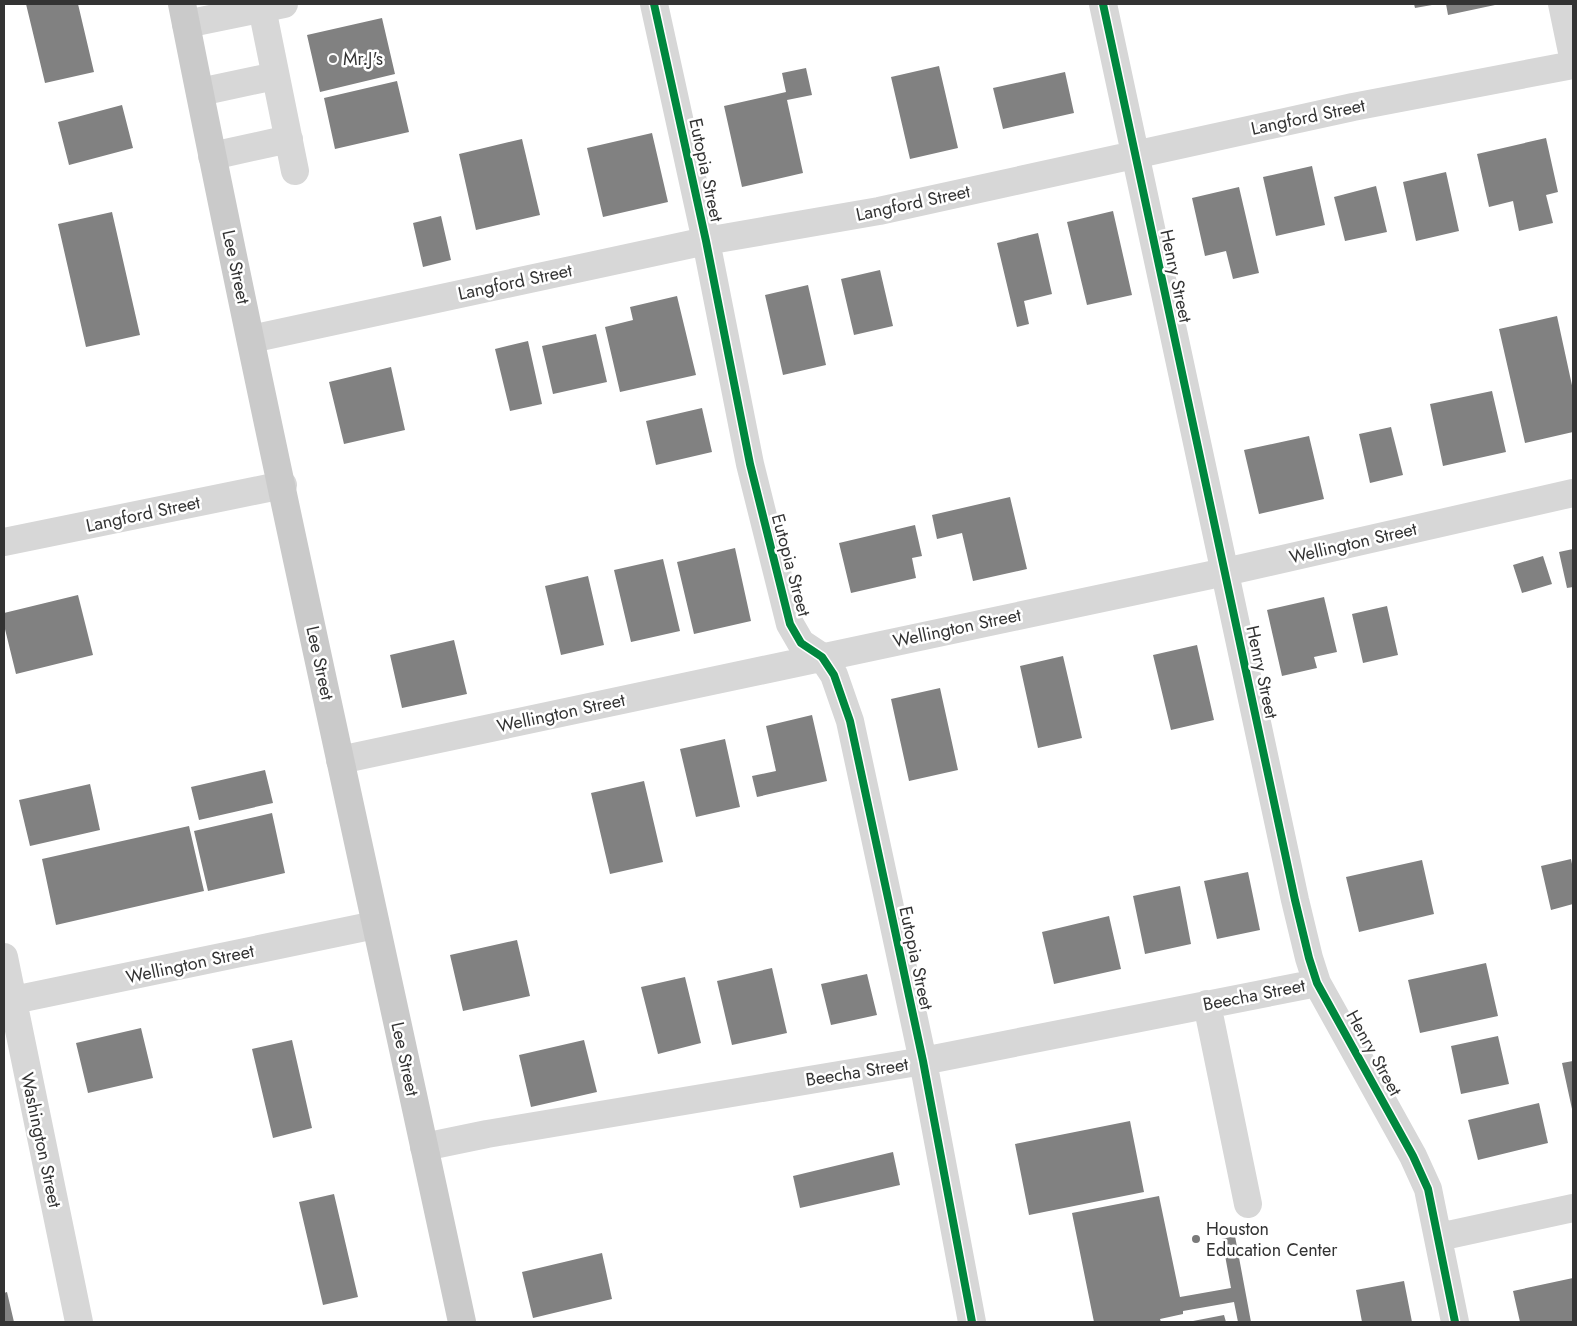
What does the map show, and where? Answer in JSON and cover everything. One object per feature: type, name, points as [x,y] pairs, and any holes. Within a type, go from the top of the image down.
[{"type":"main road","name":"Lee Street","points":[[184,14],[212,156],[375,926],[462,1322]]},
{"type":"street","name":"Eutopia Street","points":[[654,4],[706,241],[750,464],[790,624],[801,643],[822,657],[834,675],[850,721],[923,1061],[972,1322]]},
{"type":"street","name":"Henry Street","points":[[1103,4],[1309,958],[1317,982],[1413,1156],[1428,1189],[1455,1322]]},
{"type":"street","points":[[1562,4],[1573,57]]},
{"type":"street","points":[[184,14],[257,7],[275,76],[295,171]]},
{"type":"street","name":"Langford Street","points":[[252,339],[706,241],[879,212],[1353,107],[1573,65]]},
{"type":"street","points":[[200,92],[275,76]]},
{"type":"street","points":[[212,156],[289,139]]},
{"type":"street","name":"Langford Street","points":[[4,542],[283,485]]},
{"type":"street","name":"Wellington Street","points":[[340,760],[1226,572],[1573,494]]},
{"type":"street","name":"Wellington Street","points":[[8,1001],[375,926]]},
{"type":"street","name":"Washington Street","points":[[4,957],[8,1001],[79,1322]]},
{"type":"street","name":"Beecha Street","points":[[424,1147],[487,1134],[923,1061],[1317,982]]},
{"type":"street","points":[[1207,1004],[1248,1204]]},
{"type":"street","points":[[1439,1237],[1573,1208]]},
{"type":"building","points":[[26,4],[78,4],[94,72],[45,83]]},
{"type":"building","points":[[1414,4],[1432,4],[1432,5],[1415,8]]},
{"type":"building","points":[[1446,4],[1495,4],[1495,5],[1448,15]]},
{"type":"building","points":[[382,18],[395,74],[320,92],[307,35]]},
{"type":"building","points":[[939,66],[958,148],[910,159],[891,77]]},
{"type":"building","points":[[806,68],[812,95],[787,100],[803,173],[742,187],[724,106],[786,92],[782,73]]},
{"type":"building","points":[[1065,72],[1074,113],[1003,129],[993,88]]},
{"type":"building","points":[[397,81],[409,132],[335,149],[324,98]]},
{"type":"building","points":[[122,105],[133,148],[69,165],[58,122]]},
{"type":"building","points":[[652,133],[668,202],[603,217],[587,148]]},
{"type":"building","points":[[1546,138],[1558,192],[1546,195],[1553,223],[1519,231],[1513,201],[1489,207],[1477,154]]},
{"type":"building","points":[[522,139],[540,215],[476,230],[459,154]]},
{"type":"building","points":[[1312,166],[1325,225],[1276,236],[1263,177]]},
{"type":"building","points":[[1446,172],[1459,231],[1416,241],[1403,182]]},
{"type":"building","points":[[1376,186],[1387,232],[1345,241],[1334,197]]},
{"type":"building","points":[[1239,187],[1259,273],[1233,279],[1226,251],[1205,256],[1192,198]]},
{"type":"building","points":[[1113,211],[1132,295],[1087,305],[1067,222]]},
{"type":"building","points":[[112,212],[140,335],[86,347],[58,224]]},
{"type":"building","points":[[441,216],[451,260],[423,267],[413,223]]},
{"type":"building","points":[[1038,233],[1052,294],[1024,301],[1029,324],[1017,327],[997,243]]},
{"type":"building","points":[[880,270],[893,326],[854,335],[841,279]]},
{"type":"building","points":[[808,285],[826,365],[783,375],[765,295]]},
{"type":"building","points":[[677,296],[696,375],[620,392],[605,327],[633,320],[630,307]]},
{"type":"building","points":[[1557,316],[1573,390],[1573,432],[1525,443],[1499,329]]},
{"type":"building","points":[[596,334],[607,382],[553,394],[542,346]]},
{"type":"building","points":[[528,341],[542,404],[510,411],[495,349]]},
{"type":"building","points":[[391,367],[405,430],[344,444],[329,382]]},
{"type":"building","points":[[1492,391],[1506,452],[1443,466],[1430,404]]},
{"type":"building","points":[[702,408],[712,452],[656,465],[646,421]]},
{"type":"building","points":[[1391,427],[1403,475],[1370,483],[1359,434]]},
{"type":"building","points":[[1309,436],[1324,499],[1259,514],[1244,450]]},
{"type":"building","points":[[1010,497],[1027,569],[973,581],[962,533],[937,539],[932,515]]},
{"type":"building","points":[[915,525],[922,556],[912,558],[916,578],[851,593],[839,543]]},
{"type":"building","points":[[735,548],[751,621],[694,634],[677,562]]},
{"type":"building","points":[[1573,549],[1573,587],[1567,588],[1559,552]]},
{"type":"building","points":[[1543,556],[1552,584],[1522,593],[1513,565]]},
{"type":"building","points":[[663,559],[680,631],[631,642],[614,570]]},
{"type":"building","points":[[588,576],[604,645],[561,655],[545,586]]},
{"type":"building","points":[[78,595],[93,655],[16,674],[4,625],[4,613]]},
{"type":"building","points":[[1324,597],[1337,652],[1314,657],[1317,668],[1282,676],[1267,610]]},
{"type":"building","points":[[1387,606],[1398,655],[1363,663],[1352,614]]},
{"type":"building","points":[[454,640],[467,694],[402,708],[390,655]]},
{"type":"building","points":[[1197,645],[1214,720],[1171,730],[1153,655]]},
{"type":"building","points":[[1063,656],[1082,738],[1038,748],[1020,666]]},
{"type":"building","points":[[940,688],[958,770],[909,781],[891,699]]},
{"type":"building","points":[[812,715],[827,781],[757,797],[752,776],[776,771],[766,726]]},
{"type":"building","points":[[725,739],[740,807],[696,817],[680,749]]},
{"type":"building","points":[[265,770],[273,803],[199,820],[191,787]]},
{"type":"building","points":[[644,781],[663,862],[610,874],[591,793]]},
{"type":"building","points":[[90,784],[100,830],[30,846],[19,800]]},
{"type":"building","points":[[272,813],[285,873],[208,891],[194,831]]},
{"type":"building","points":[[189,826],[204,891],[56,925],[42,859]]},
{"type":"building","points":[[1571,859],[1573,869],[1573,904],[1551,910],[1541,866]]},
{"type":"building","points":[[1422,860],[1434,914],[1359,932],[1346,877]]},
{"type":"building","points":[[1248,872],[1260,930],[1217,939],[1204,881]]},
{"type":"building","points":[[1180,886],[1191,944],[1145,954],[1133,896]]},
{"type":"building","points":[[1109,916],[1121,969],[1054,984],[1042,932]]},
{"type":"building","points":[[517,940],[530,996],[463,1011],[450,955]]},
{"type":"building","points":[[1486,963],[1498,1016],[1420,1033],[1408,980]]},
{"type":"building","points":[[772,968],[787,1033],[732,1045],[717,981]]},
{"type":"building","points":[[867,974],[877,1015],[831,1025],[821,984]]},
{"type":"building","points":[[685,977],[701,1043],[658,1054],[641,987]]},
{"type":"building","points":[[141,1028],[153,1078],[88,1093],[76,1043]]},
{"type":"building","points":[[1498,1036],[1509,1084],[1461,1094],[1451,1046]]},
{"type":"building","points":[[292,1040],[312,1128],[273,1138],[252,1049]]},
{"type":"building","points":[[584,1040],[597,1092],[531,1107],[519,1055]]},
{"type":"building","points":[[1573,1061],[1573,1108],[1572,1109],[1562,1063]]},
{"type":"building","points":[[1539,1103],[1548,1143],[1478,1160],[1468,1120]]},
{"type":"building","points":[[1130,1121],[1144,1192],[1029,1215],[1015,1144]]},
{"type":"building","points":[[893,1152],[900,1185],[800,1208],[793,1176]]},
{"type":"building","points":[[334,1194],[358,1297],[323,1305],[299,1202]]},
{"type":"building","points":[[1159,1196],[1180,1297],[1231,1288],[1222,1239],[1235,1236],[1251,1322],[1238,1322],[1234,1302],[1183,1311],[1183,1314],[1160,1319],[1161,1322],[1094,1322],[1072,1213]]},
{"type":"building","points":[[602,1253],[612,1299],[533,1318],[522,1272]]},
{"type":"building","points":[[1573,1278],[1573,1321],[1520,1322],[1513,1291]]},
{"type":"building","points":[[1404,1281],[1412,1322],[1362,1322],[1356,1290]]},
{"type":"building","points":[[7,1292],[14,1322],[4,1322],[4,1293]]},
{"type":"building","points":[[1224,1315],[1226,1322],[1193,1321]]},
{"type":"cycle path","points":[[654,4],[706,241],[750,464],[790,624],[801,643],[822,657],[834,675],[850,721],[923,1061],[972,1322]]},
{"type":"cycle path","points":[[1103,4],[1309,958],[1317,983],[1413,1156],[1428,1189],[1455,1322]]},
{"type":"place","name":"Mr.J's","points":[[333,59]]},
{"type":"place","name":"Houston Education Center","points":[[1196,1239]]}]
